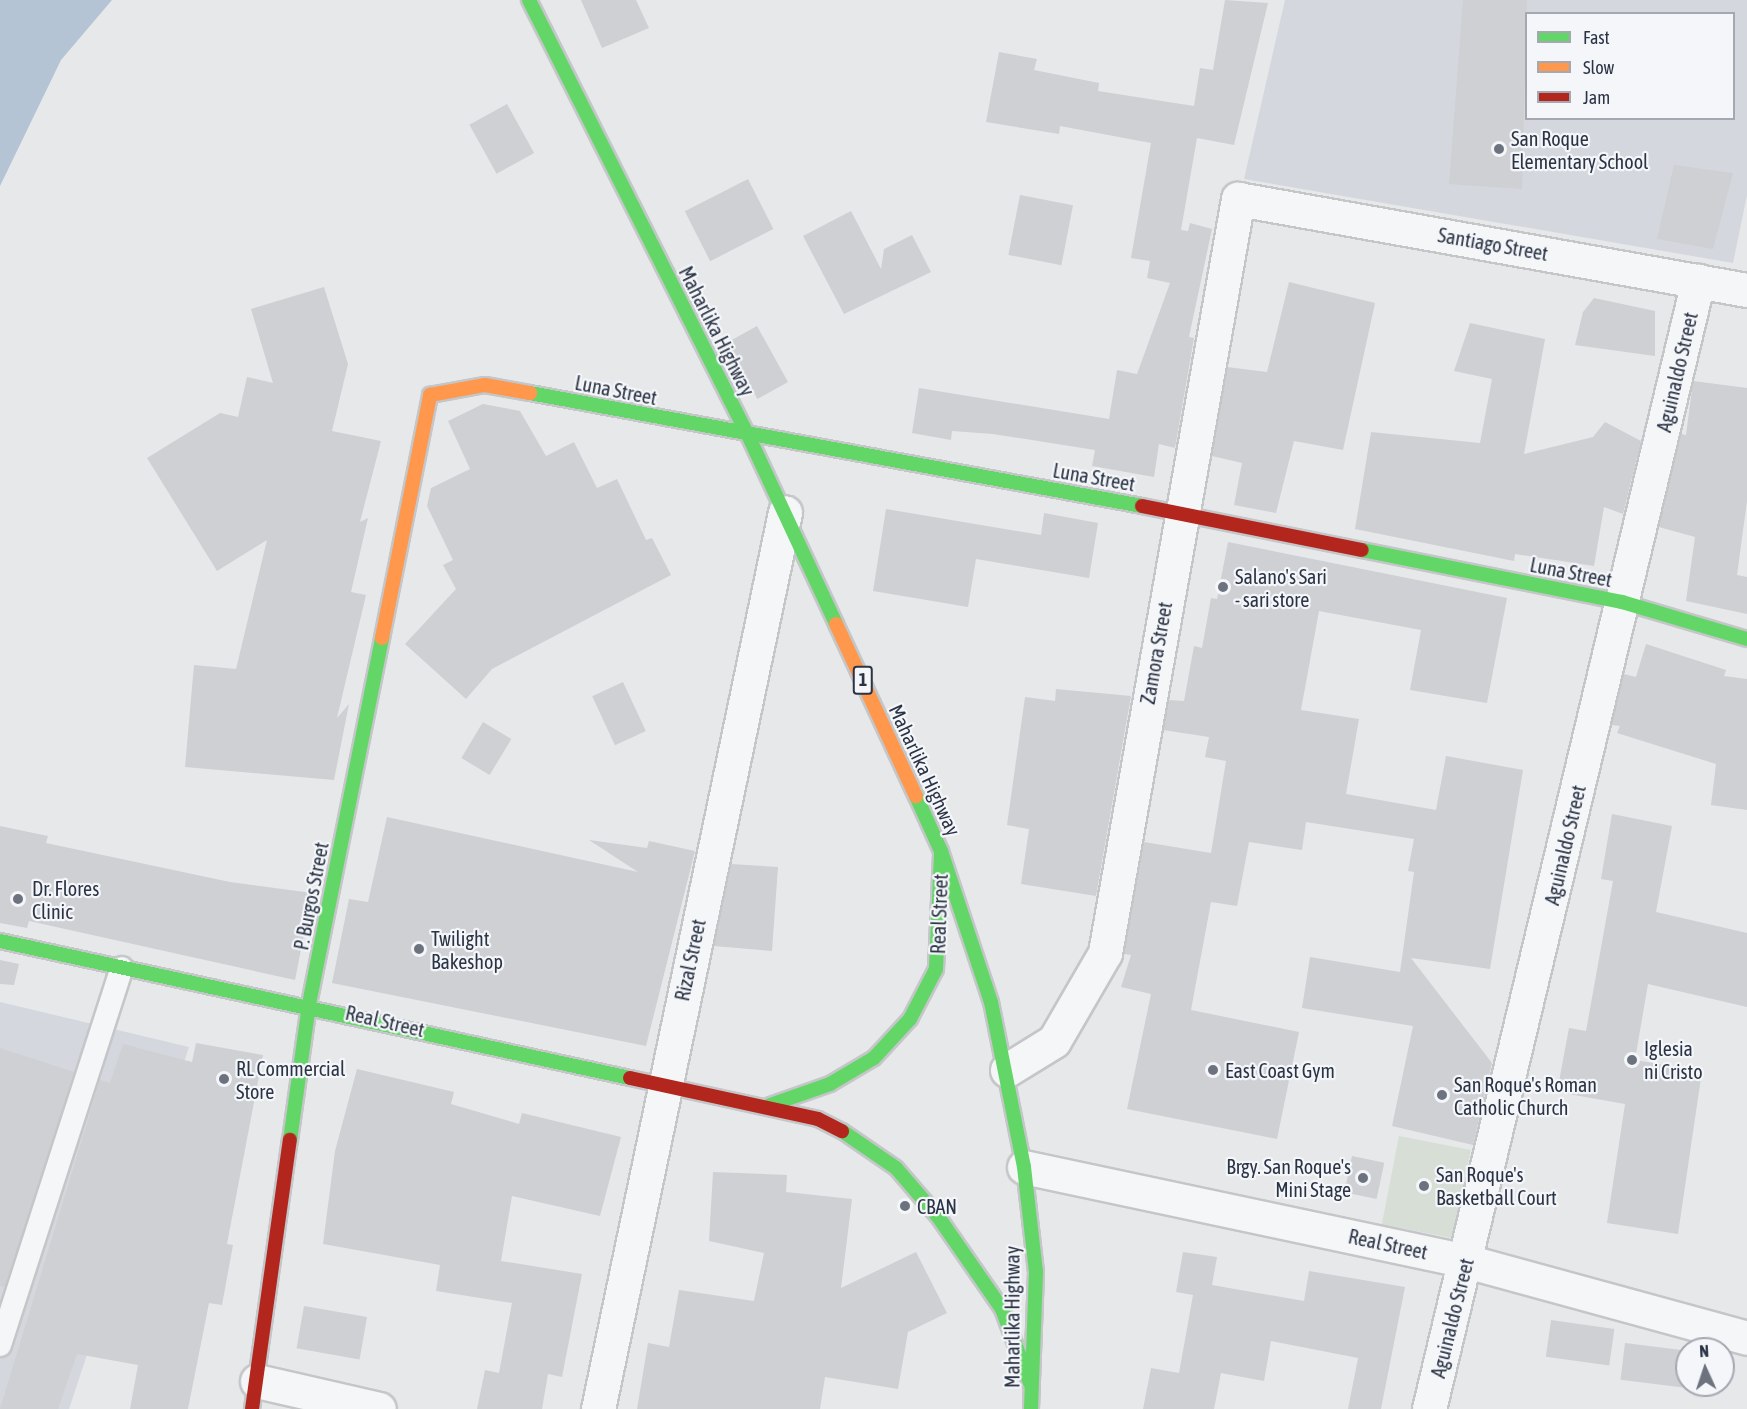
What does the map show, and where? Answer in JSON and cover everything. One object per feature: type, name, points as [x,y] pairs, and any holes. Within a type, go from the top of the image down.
[{"type":"main road","name":"Maharlika Highway","points":[[529,0],[748,435],[941,851],[991,1002],[1007,1070],[1024,1167],[1036,1272],[1031,1409]]},
{"type":"main road","name":"Luna Street","points":[[430,395],[485,385],[1180,513],[1622,602],[1747,639]]},
{"type":"main road","name":"P. Burgos Street","points":[[254,1395],[309,1004],[430,395]]},
{"type":"main road","name":"Real Street","points":[[770,1105],[830,1084],[874,1058],[910,1019],[936,969],[941,851]]},
{"type":"main road","name":"Real Street","points":[[0,941],[122,968],[309,1004],[664,1084],[770,1105],[818,1119],[860,1140],[896,1168],[939,1218],[1002,1309],[1032,1389]]},
{"type":"street","name":"Santiago Street","points":[[1238,199],[1747,290]]},
{"type":"street","name":"Zamora Street","points":[[1007,1070],[1054,1041],[1105,953],[1180,513],[1238,199]]},
{"type":"street","name":"Aguinaldo Street","points":[[1429,1409],[1698,281]]},
{"type":"street","name":"Rizal Street","points":[[598,1409],[785,512]]},
{"type":"street","name":"Real Street","points":[[1024,1167],[1466,1261],[1747,1338]]},
{"type":"street","points":[[254,1395],[379,1409]]},
{"type":"lane","points":[[0,1345],[122,968]]},
{"type":"shaded area","name":"San Roque Elementary School","points":[[1285,0],[1747,0],[1747,195],[1733,263],[1244,179]]},
{"type":"shaded area","points":[[0,1002],[189,1047],[69,1409],[0,1409]]},
{"type":"shaded area","name":"San Roque's Basketball Court","points":[[1399,1136],[1471,1150],[1453,1238],[1382,1224]]},
{"type":"water","points":[[0,0],[112,0],[61,60],[0,186]]},
{"type":"building","points":[[581,0],[636,0],[649,28],[602,48]]},
{"type":"building","points":[[1225,0],[1268,3],[1234,145],[1197,138],[1181,230],[1188,231],[1190,223],[1212,229],[1189,337],[1194,338],[1175,448],[1159,444],[1154,477],[1092,466],[1095,450],[993,434],[952,431],[951,440],[912,433],[919,388],[1109,419],[1117,370],[1137,374],[1170,283],[1147,278],[1150,261],[1131,258],[1151,143],[1060,126],[1059,134],[986,122],[999,52],[1037,59],[1034,70],[1099,83],[1098,91],[1194,106],[1200,68],[1213,70]]},
{"type":"building","points":[[1463,0],[1527,0],[1522,189],[1449,184]]},
{"type":"building","points":[[507,104],[534,153],[497,174],[469,125]]},
{"type":"building","points":[[1674,165],[1733,173],[1713,249],[1657,239]]},
{"type":"building","points":[[748,179],[773,229],[710,261],[685,211]]},
{"type":"building","points":[[1020,195],[1073,205],[1061,265],[1008,255]]},
{"type":"building","points":[[851,211],[881,269],[884,249],[912,235],[931,272],[844,314],[803,236]]},
{"type":"building","points":[[1289,282],[1375,303],[1343,450],[1294,441],[1276,513],[1234,505],[1242,463],[1212,456],[1227,367],[1267,372]]},
{"type":"building","points":[[324,287],[348,364],[332,431],[381,441],[360,522],[368,518],[351,592],[366,595],[337,718],[349,704],[334,780],[185,767],[194,665],[236,669],[267,540],[217,571],[147,458],[220,413],[238,417],[247,377],[273,383],[251,309]]},
{"type":"building","points":[[1594,298],[1655,311],[1655,356],[1575,345],[1583,312]]},
{"type":"building","points":[[1470,323],[1545,339],[1524,454],[1593,437],[1605,422],[1641,441],[1623,514],[1604,507],[1594,566],[1515,554],[1514,561],[1355,529],[1371,432],[1480,443],[1492,379],[1454,371]]},
{"type":"building","points":[[757,326],[788,382],[757,399],[726,343]]},
{"type":"building","points":[[1693,381],[1747,388],[1747,501],[1737,575],[1747,577],[1747,614],[1686,601],[1695,537],[1659,527],[1681,434],[1686,435]]},
{"type":"building","points":[[483,404],[520,411],[546,456],[574,442],[597,488],[617,479],[646,540],[652,538],[671,575],[492,669],[466,699],[405,644],[456,589],[443,565],[453,560],[427,506],[431,488],[470,469],[448,421]]},
{"type":"building","points":[[886,509],[1041,535],[1044,513],[1098,523],[1089,578],[976,559],[968,607],[873,591]]},
{"type":"building","points":[[1228,542],[1507,598],[1487,703],[1410,690],[1421,630],[1319,611],[1301,710],[1359,719],[1346,794],[1436,810],[1446,756],[1523,770],[1490,969],[1411,958],[1492,1063],[1473,1145],[1392,1126],[1413,1026],[1302,1008],[1310,957],[1400,972],[1414,872],[1408,871],[1414,839],[1306,822],[1302,850],[1249,842],[1237,906],[1211,902],[1191,1010],[1299,1032],[1277,1139],[1127,1109],[1151,994],[1121,987],[1131,955],[1124,954],[1144,842],[1211,853],[1226,761],[1205,757],[1209,737],[1163,730],[1169,700],[1184,701],[1194,646],[1202,648],[1211,598],[1217,599]]},
{"type":"building","points":[[1646,644],[1726,670],[1724,676],[1747,679],[1747,810],[1711,805],[1716,764],[1617,733],[1620,726],[1611,725],[1624,674],[1636,677]]},
{"type":"building","points":[[623,682],[646,731],[615,745],[592,696]]},
{"type":"building","points":[[1056,689],[1131,696],[1096,896],[1021,884],[1029,829],[1007,825],[1025,697],[1055,701]]},
{"type":"building","points":[[483,722],[511,739],[490,775],[461,758]]},
{"type":"building","points":[[1612,814],[1672,826],[1656,912],[1747,933],[1747,1007],[1648,984],[1635,1060],[1702,1071],[1678,1234],[1607,1223],[1625,1104],[1557,1092],[1569,1028],[1586,1031],[1613,881],[1601,879]]},
{"type":"building","points":[[387,817],[638,872],[589,840],[647,848],[649,841],[695,851],[646,1046],[332,983],[349,899],[368,902]]},
{"type":"building","points":[[0,826],[48,836],[46,843],[230,882],[312,893],[295,980],[29,921],[27,928],[0,923]]},
{"type":"building","points":[[731,864],[778,867],[772,951],[714,946]]},
{"type":"building","points":[[0,960],[19,964],[14,985],[0,984]]},
{"type":"building","points":[[196,1043],[263,1055],[227,1244],[233,1245],[222,1305],[209,1303],[188,1409],[130,1409],[138,1365],[77,1354],[58,1409],[0,1409],[100,1080],[110,1083],[123,1044],[192,1062]]},
{"type":"building","points":[[0,1048],[74,1072],[5,1287],[0,1286]]},
{"type":"building","points":[[357,1069],[454,1092],[451,1104],[519,1124],[522,1113],[621,1137],[600,1216],[512,1196],[501,1261],[582,1274],[562,1377],[548,1374],[542,1409],[477,1409],[485,1370],[499,1373],[512,1303],[436,1291],[440,1265],[323,1244],[335,1151]]},
{"type":"building","name":"Brgy. San Roque's Mini Stage","points":[[1352,1156],[1384,1163],[1377,1199],[1344,1192]]},
{"type":"building","points":[[713,1172],[787,1175],[786,1192],[852,1199],[841,1288],[916,1252],[947,1313],[908,1332],[898,1389],[825,1377],[820,1409],[637,1409],[648,1343],[669,1347],[679,1290],[754,1301],[764,1253],[709,1241]]},
{"type":"building","points":[[1183,1252],[1217,1257],[1212,1285],[1304,1301],[1309,1271],[1405,1287],[1381,1409],[1348,1409],[1358,1358],[1271,1341],[1264,1381],[1221,1373],[1214,1409],[1143,1409],[1151,1368],[1179,1373],[1193,1295],[1176,1292]]},
{"type":"building","points":[[304,1306],[367,1317],[360,1359],[297,1348]]},
{"type":"building","points":[[1551,1320],[1614,1329],[1609,1366],[1546,1357]]},
{"type":"building","points":[[1625,1343],[1675,1349],[1675,1386],[1620,1380]]},
{"type":"traffic: fast","points":[[529,0],[748,435],[836,624]]},
{"type":"traffic: fast","points":[[530,393],[1142,506]]},
{"type":"traffic: fast","points":[[1362,550],[1622,602],[1747,639]]},
{"type":"traffic: fast","points":[[290,1140],[309,1004],[382,638]]},
{"type":"traffic: fast","points":[[916,796],[941,851],[991,1002],[1024,1167],[1036,1272],[1031,1409]]},
{"type":"traffic: fast","points":[[770,1105],[830,1084],[874,1058],[910,1019],[936,969],[941,853]]},
{"type":"traffic: fast","points":[[0,941],[630,1078]]},
{"type":"traffic: fast","points":[[842,1131],[896,1168],[939,1218],[1002,1309],[1030,1383]]},
{"type":"traffic: slow","points":[[382,638],[430,395],[485,385],[530,393]]},
{"type":"traffic: slow","points":[[836,624],[916,796]]},
{"type":"traffic: jam","points":[[1142,506],[1362,550]]},
{"type":"traffic: jam","points":[[630,1078],[818,1119],[842,1131]]},
{"type":"traffic: jam","points":[[252,1409],[290,1140]]},
{"type":"place","name":"San Roque Elementary School","points":[[1499,149]]},
{"type":"place","name":"Salano's Sari - sari store","points":[[1223,587]]},
{"type":"place","name":"Dr. Flores Clinic","points":[[18,899]]},
{"type":"place","name":"Twilight Bakeshop","points":[[419,949]]},
{"type":"place","name":"Iglesia ni Cristo","points":[[1632,1060]]},
{"type":"place","name":"East Coast Gym","points":[[1213,1070]]},
{"type":"place","name":"RL Commercial Store","points":[[224,1079]]},
{"type":"place","name":"San Roque's Roman Catholic Church","points":[[1442,1095]]},
{"type":"place","name":"Brgy. San Roque's Mini Stage","points":[[1363,1178]]},
{"type":"place","name":"San Roque's Basketball Court","points":[[1424,1186]]},
{"type":"place","name":"CBAN","points":[[905,1206]]}]
